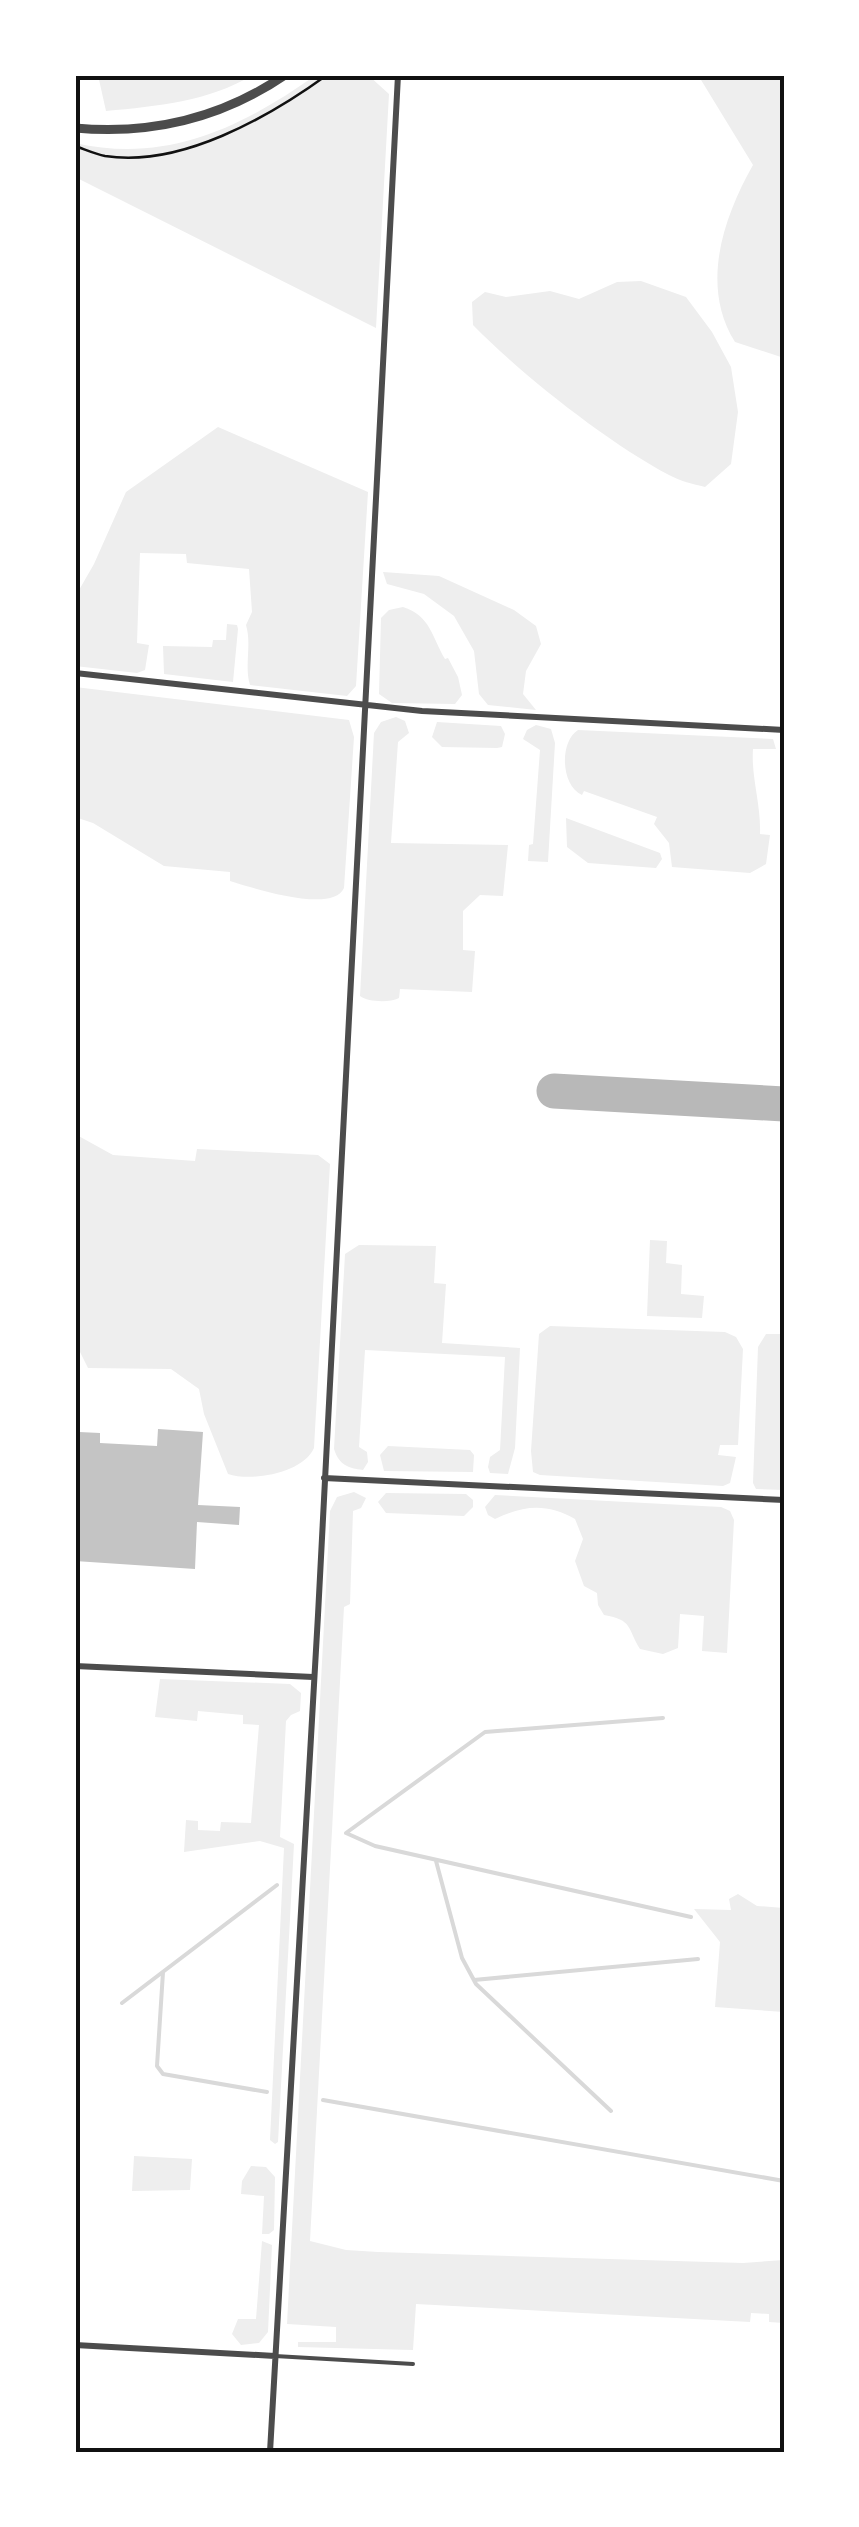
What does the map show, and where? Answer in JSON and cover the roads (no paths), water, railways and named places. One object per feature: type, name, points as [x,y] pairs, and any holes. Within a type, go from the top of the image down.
[{"type":"street","points":[[75,128],[105,131],[168,126],[248,98],[285,75]]},
{"type":"street","points":[[270,2452],[398,75]]},
{"type":"street","points":[[75,673],[365,706],[784,730]]},
{"type":"street","points":[[324,1478],[784,1500]]},
{"type":"street","points":[[75,1666],[313,1676]]},
{"type":"street","points":[[75,2346],[275,2356]]},
{"type":"lane","points":[[275,2356],[413,2364]]},
{"type":"waterway","points":[[663,1718],[485,1732],[346,1833],[375,1846],[691,1917]]},
{"type":"waterway","points":[[436,1861],[462,1958],[476,1984],[611,2111]]},
{"type":"waterway","points":[[122,2003],[277,1885]]},
{"type":"waterway","points":[[474,1980],[698,1959]]},
{"type":"waterway","points":[[163,1972],[157,2066],[163,2074],[267,2092]]},
{"type":"waterway","points":[[323,2100],[784,2181]]}]
